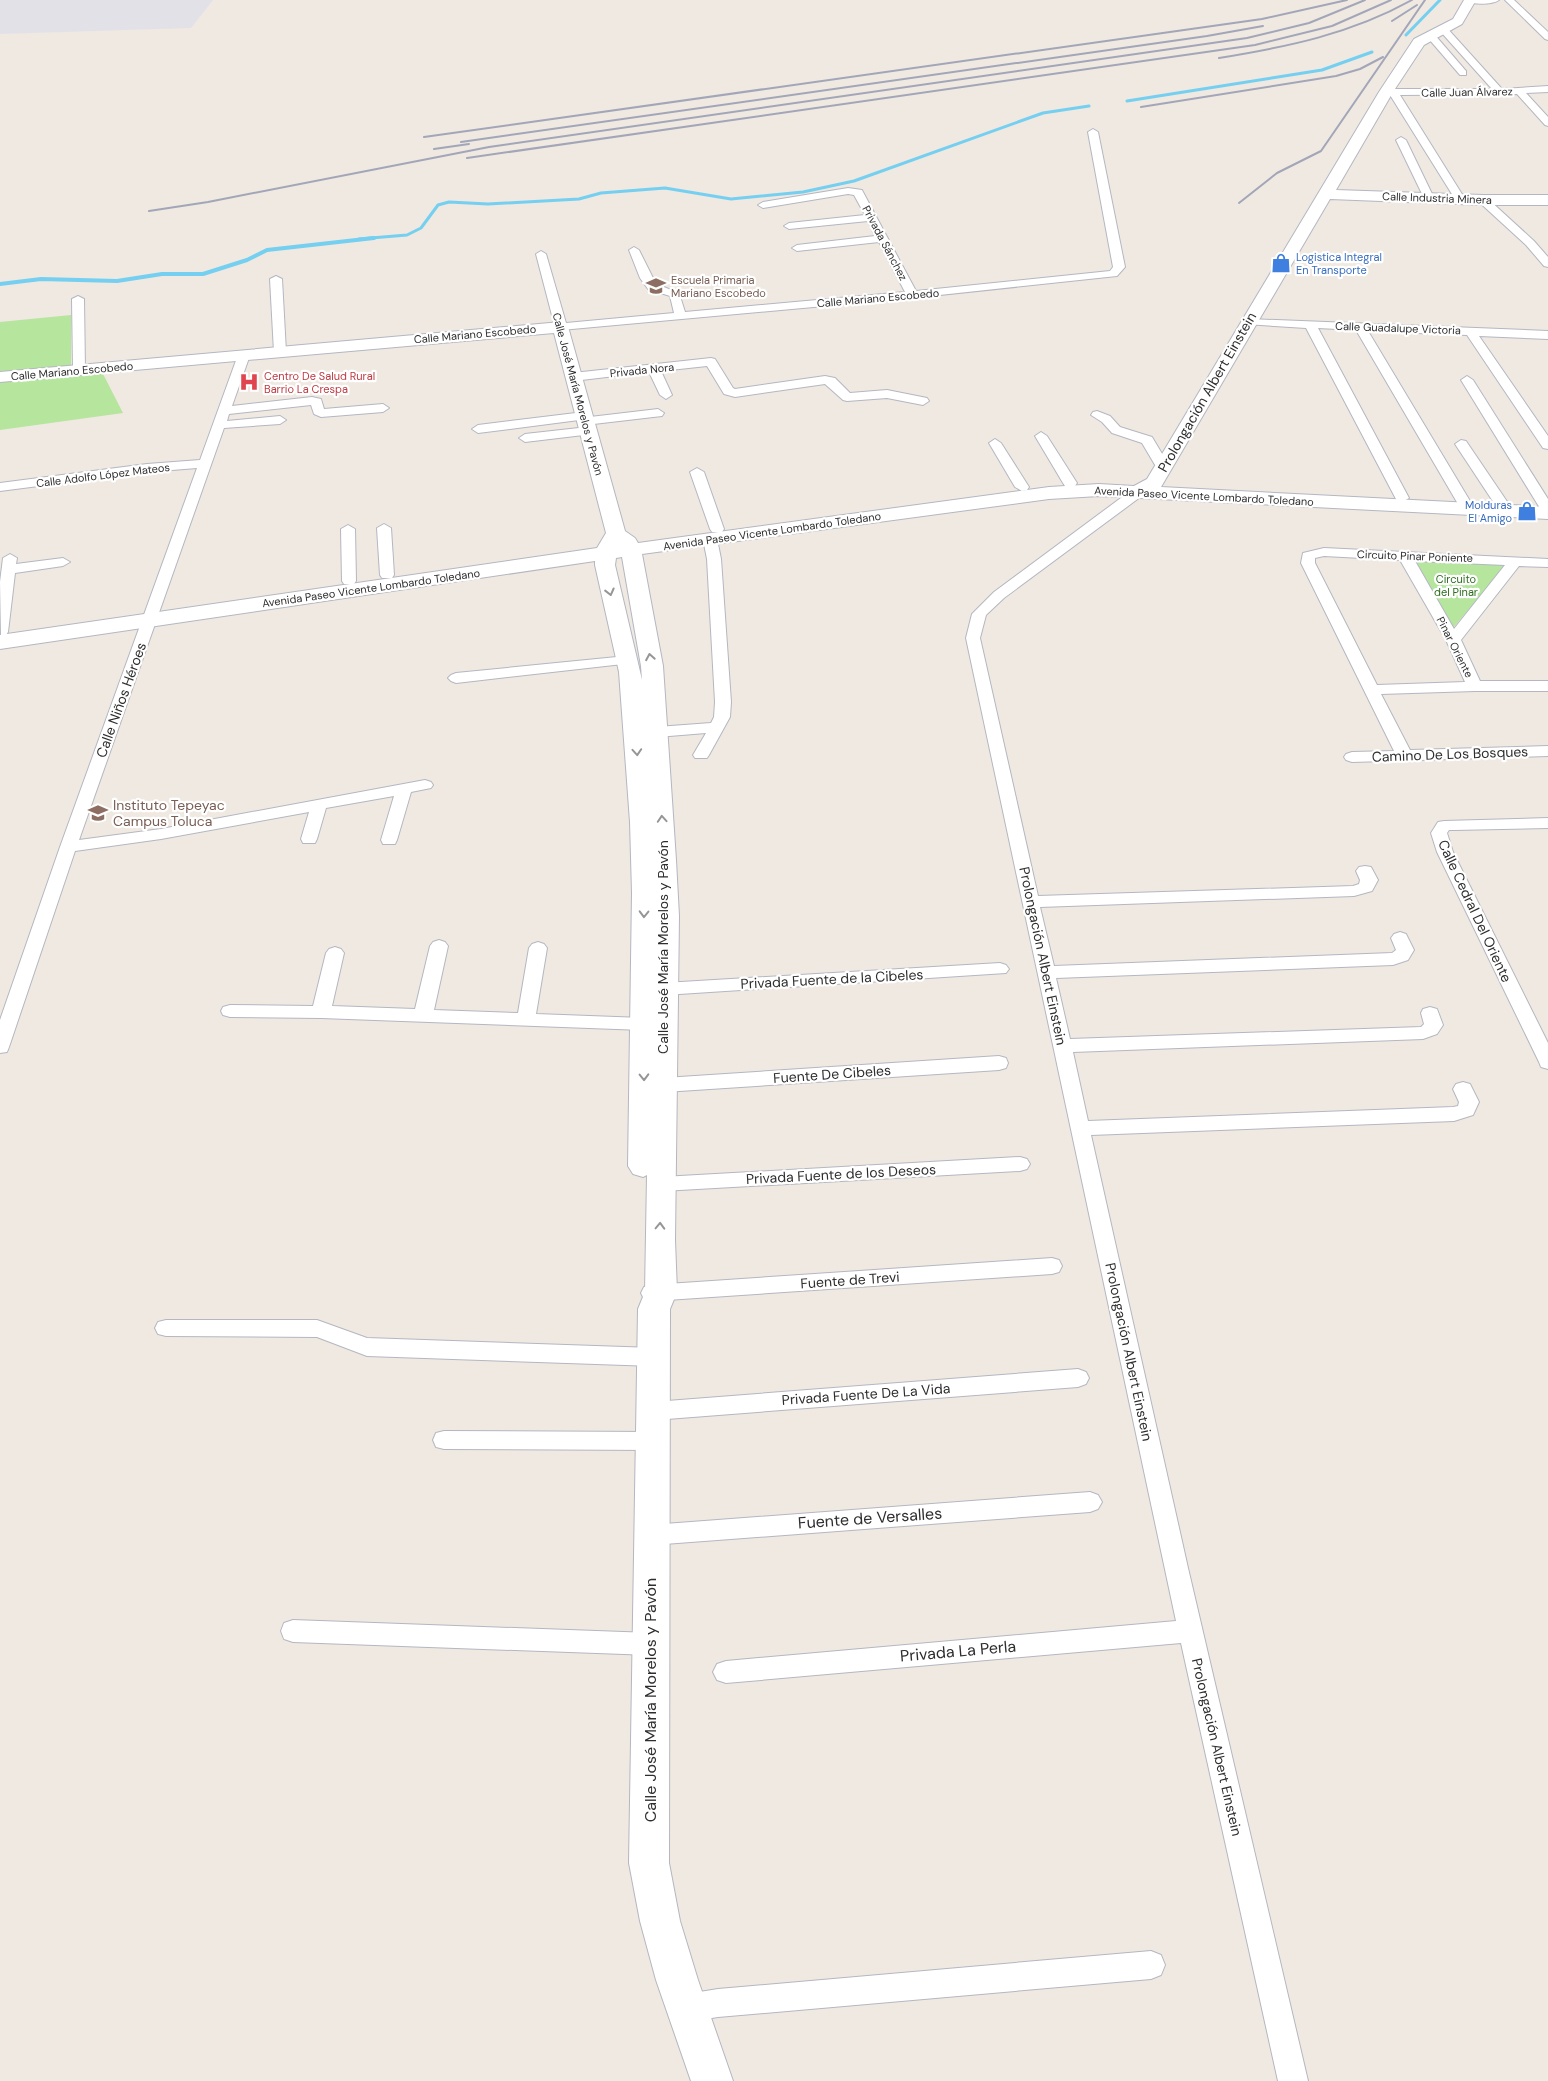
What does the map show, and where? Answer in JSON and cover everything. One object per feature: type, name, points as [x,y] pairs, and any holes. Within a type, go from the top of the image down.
[{"type":"main road","name":"Prolongación Albert Einstein","points":[[1152,480],[1326,194],[1390,93],[1419,42],[1458,21],[1470,0]]},
{"type":"main road","name":"Calle Industria Minera","points":[[1326,194],[1483,200],[1548,200]]},
{"type":"main road","name":"Calle Mariano Escobedo","points":[[0,377],[561,327]]},
{"type":"main road","name":"Calle José María Morelos y Pavón","points":[[561,327],[652,666],[644,704],[642,822],[645,893],[643,1241],[654,1298]]},
{"type":"main road","name":"Avenida Paseo Vicente Lombardo Toledano","points":[[714,534],[1022,487],[1152,480],[1547,507]]},
{"type":"main road","name":"Avenida Paseo Vicente Lombardo Toledano","points":[[151,616],[387,575],[1050,493],[1100,490],[1152,480],[1547,507]]},
{"type":"main road","name":"Calle José María Morelos y Pavón","points":[[618,545],[607,579],[630,672],[657,732],[666,916],[662,1184],[654,1298],[649,1863],[660,1920],[712,2081]]},
{"type":"main road","name":"Avenida Paseo Vicente Lombardo Toledano","points":[[0,635],[151,616],[618,545]]},
{"type":"street","points":[[1470,0],[1495,0]]},
{"type":"street","points":[[1509,0],[1548,37]]},
{"type":"street","points":[[1437,32],[1463,72]]},
{"type":"street","points":[[1437,32],[1500,92]]},
{"type":"street","name":"Calle Juan Álvarez","points":[[1390,93],[1520,92],[1548,89]]},
{"type":"street","points":[[1520,92],[1548,123]]},
{"type":"street","points":[[1390,93],[1460,199]]},
{"type":"street","points":[[1069,279],[1113,274],[1119,267],[1093,132]]},
{"type":"street","points":[[1400,140],[1429,198]]},
{"type":"street","name":"Privada Sánchez","points":[[763,205],[848,191],[858,192],[912,295]]},
{"type":"street","points":[[1483,200],[1530,243],[1548,264]]},
{"type":"street","points":[[790,226],[871,217]]},
{"type":"street","points":[[797,248],[882,238]]},
{"type":"street","points":[[634,250],[649,285],[655,289],[667,290],[675,295],[680,315]]},
{"type":"street","name":"Calle José María Morelos y Pavón","points":[[541,254],[561,327]]},
{"type":"street","points":[[276,279],[280,352]]},
{"type":"street","name":"Calle Mariano Escobedo","points":[[561,327],[1069,279]]},
{"type":"street","points":[[78,299],[79,370]]},
{"type":"street","name":"Calle Guadalupe Victoria","points":[[1248,322],[1548,335]]},
{"type":"street","points":[[1310,324],[1402,498]]},
{"type":"street","points":[[1359,326],[1463,501]]},
{"type":"street","points":[[1470,331],[1548,445]]},
{"type":"street","name":"Calle Niños Héroes","points":[[0,1047],[68,848],[244,355]]},
{"type":"street","name":"Privada Nora","points":[[573,377],[710,362],[728,391],[735,393],[825,380],[831,381],[847,397],[892,394],[923,401]]},
{"type":"street","points":[[654,369],[666,395]]},
{"type":"street","points":[[1467,380],[1547,507]]},
{"type":"street","points":[[225,410],[312,401],[316,402],[318,411],[321,413],[383,408]]},
{"type":"street","points":[[478,429],[586,423],[658,413]]},
{"type":"street","points":[[1097,415],[1106,419],[1116,430],[1147,440],[1152,480]]},
{"type":"street","points":[[220,425],[280,420]]},
{"type":"street","points":[[526,438],[586,423]]},
{"type":"street","points":[[1041,436],[1070,483]]},
{"type":"street","points":[[995,443],[1022,487]]},
{"type":"street","points":[[1461,444],[1501,503]]},
{"type":"street","name":"Calle Adolfo López Mateos","points":[[0,487],[147,468],[206,463]]},
{"type":"street","points":[[697,472],[714,534],[724,702],[722,717],[701,755]]},
{"type":"street","name":"Prolongación Albert Einstein","points":[[1152,480],[999,595],[979,614],[972,638],[1191,1631],[1293,2081]]},
{"type":"street","points":[[384,528],[387,575]]},
{"type":"street","points":[[348,529],[349,581]]},
{"type":"street","name":"Circuito Pinar Poniente","points":[[1372,690],[1308,563],[1308,556],[1314,553],[1516,560],[1548,563]]},
{"type":"street","name":"Pinar Oriente","points":[[1405,556],[1453,640],[1475,686]]},
{"type":"street","points":[[1453,640],[1516,560]]},
{"type":"street","points":[[0,635],[10,564],[63,562]]},
{"type":"street","points":[[456,678],[627,660]]},
{"type":"street","points":[[1404,756],[1372,690],[1475,686],[1548,686]]},
{"type":"street","points":[[657,732],[716,727]]},
{"type":"street","name":"Camino De Los Bosques","points":[[1352,756],[1548,751]]},
{"type":"street","points":[[68,848],[161,834],[425,785]]},
{"type":"street","points":[[389,840],[404,789]]},
{"type":"street","points":[[309,839],[320,804]]},
{"type":"street","name":"Calle Cedral Del Oriente","points":[[1548,823],[1454,825],[1444,826],[1439,833],[1445,852],[1548,1062]]},
{"type":"street","points":[[1031,902],[1354,891],[1366,887],[1369,880],[1365,871]]},
{"type":"street","points":[[1046,972],[1393,959],[1402,956],[1405,950],[1400,938]]},
{"type":"street","points":[[423,1016],[439,946]]},
{"type":"street","points":[[526,1019],[538,948]]},
{"type":"street","points":[[321,1012],[335,953]]},
{"type":"street","name":"Privada Fuente de la Cibeles","points":[[664,989],[1000,970]]},
{"type":"street","points":[[230,1011],[321,1012],[643,1024]]},
{"type":"street","points":[[1062,1046],[1423,1033],[1430,1030],[1434,1025],[1430,1013]]},
{"type":"street","name":"Fuente De Cibeles","points":[[664,1085],[999,1064]]},
{"type":"street","points":[[1080,1128],[1454,1114],[1466,1110],[1469,1102],[1463,1089]]},
{"type":"street","name":"Privada Fuente de los Deseos","points":[[662,1184],[1020,1164]]},
{"type":"street","name":"Fuente de Trevi","points":[[654,1298],[1052,1266]]},
{"type":"street","points":[[166,1328],[317,1329],[330,1332],[352,1344],[367,1347],[654,1357]]},
{"type":"street","name":"Privada Fuente De La Vida","points":[[654,1426],[1078,1378]]},
{"type":"street","points":[[444,1440],[654,1426]]},
{"type":"street","name":"Fuente de Versalles","points":[[651,1535],[1090,1502]]},
{"type":"street","points":[[293,1631],[650,1644]]},
{"type":"street","name":"Privada La Perla","points":[[726,1672],[1191,1631]]},
{"type":"street","points":[[687,2008],[718,2003],[1151,1965]]},
{"type":"shaded area","points":[[0,0],[213,0],[191,28],[0,34]]},
{"type":"green space","points":[[71,315],[71,366],[0,376],[0,322]]},
{"type":"green space","points":[[101,370],[123,413],[0,430],[0,378]]},
{"type":"green space","name":"Circuito del Pinar","points":[[1411,559],[1508,563],[1453,628]]},
{"type":"waterway","points":[[1406,35],[1440,0]]},
{"type":"waterway","points":[[1127,101],[1322,70],[1372,52]]},
{"type":"waterway","points":[[359,239],[407,235],[421,228],[438,205],[449,202],[488,204],[579,199],[601,193],[665,188],[731,199],[803,192],[854,181],[1043,113],[1089,106]]},
{"type":"waterway","points":[[0,284],[41,279],[117,281],[162,274],[203,274],[247,260],[267,250],[374,238]]},
{"type":"railway","points":[[424,137],[1262,19],[1347,0]]},
{"type":"railway","points":[[149,211],[208,202],[489,147],[1247,38],[1309,23],[1365,0]]},
{"type":"railway","points":[[467,158],[1255,45],[1332,26],[1391,0]]},
{"type":"railway","points":[[1219,58],[1318,38],[1366,22],[1412,0]]},
{"type":"railway","points":[[1239,203],[1277,173],[1321,151],[1425,0]]},
{"type":"railway","points":[[1392,21],[1417,5]]},
{"type":"railway","points":[[461,142],[1207,36],[1263,26]]},
{"type":"railway","points":[[1141,107],[1336,76],[1360,69],[1383,57]]},
{"type":"railway","points":[[434,149],[469,144]]},
{"type":"place","name":"Logistica Integral En Transporte","points":[[1281,263]]},
{"type":"place","name":"Escuela Primaria Mariano Escobedo","points":[[656,286]]},
{"type":"place","name":"Centro De Salud Rural Barrio La Crespa","points":[[249,382]]},
{"type":"place","name":"Molduras El Amigo","points":[[1527,511]]},
{"type":"place","name":"Instituto Tepeyac Campus Toluca","points":[[98,813]]}]
